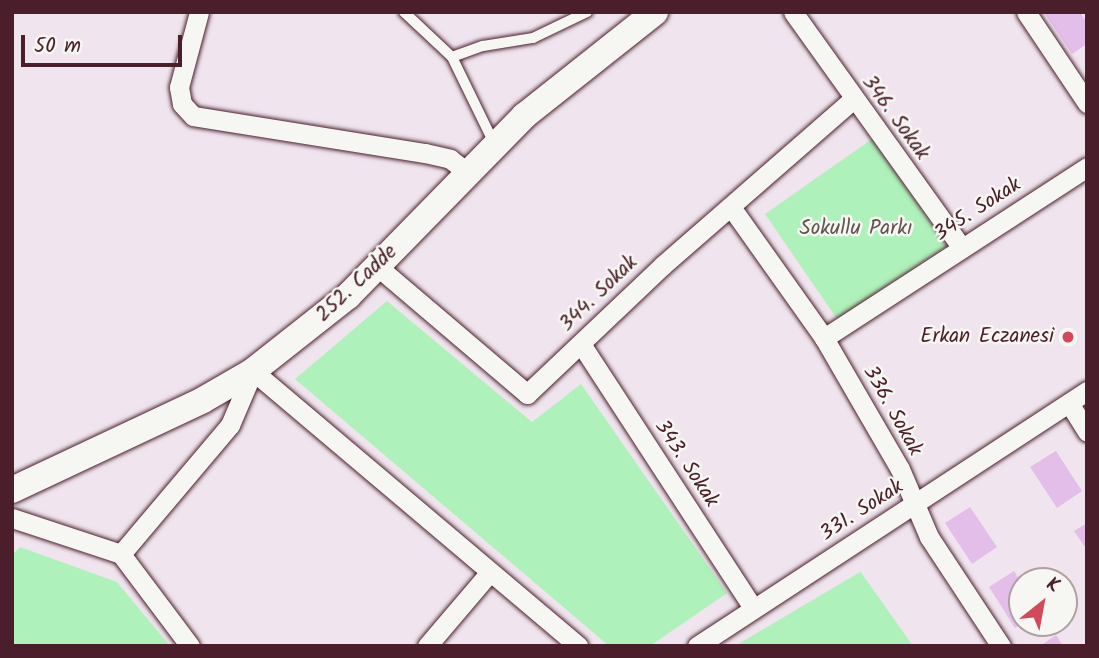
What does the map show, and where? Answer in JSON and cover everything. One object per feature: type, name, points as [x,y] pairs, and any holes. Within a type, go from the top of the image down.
[{"type":"main road","name":"252. Cadde","points":[[12,490],[203,400],[253,371],[378,267],[548,95],[655,12]]},
{"type":"street","points":[[199,12],[179,88],[182,104],[193,116],[425,153],[450,159],[470,174]]},
{"type":"street","name":"346. Sokak","points":[[793,12],[852,100],[962,248]]},
{"type":"street","points":[[1026,12],[1087,103]]},
{"type":"street","name":"344. Sokak","points":[[378,267],[527,394],[852,100]]},
{"type":"street","name":"345. Sokak","points":[[824,338],[1087,167]]},
{"type":"street","name":"336. Sokak","points":[[731,207],[824,338],[900,469],[912,505],[1001,646]]},
{"type":"street","name":"343. Sokak","points":[[581,344],[754,608]]},
{"type":"street","points":[[121,554],[230,425],[253,371],[578,646]]},
{"type":"street","name":"331. Sokak","points":[[697,646],[1087,391]]},
{"type":"street","points":[[1069,403],[1087,432]]},
{"type":"street","points":[[12,518],[121,554],[190,646]]},
{"type":"street","points":[[427,646],[491,572]]},
{"type":"lane","points":[[404,12],[452,57],[495,146]]},
{"type":"lane","points":[[452,57],[483,46],[533,38],[587,12]]},
{"type":"green space","name":"Sokullu Parkı","points":[[872,139],[947,246],[837,319],[765,214]]},
{"type":"green space","points":[[387,301],[532,422],[581,384],[727,593],[650,646],[609,646],[295,379]]},
{"type":"green space","points":[[20,547],[117,582],[170,646],[12,646],[12,555]]},
{"type":"green space","points":[[860,572],[913,646],[735,646]]},
{"type":"building","points":[[1080,12],[1087,23],[1087,44],[1072,54],[1045,14]]},
{"type":"building","points":[[1056,451],[1082,491],[1057,508],[1030,467]]},
{"type":"building","points":[[970,507],[997,547],[972,564],[945,523]]},
{"type":"building","points":[[1087,523],[1087,550],[1074,531]]},
{"type":"building","points":[[1008,575],[1008,617],[989,587]]},
{"type":"building","points":[[1057,637],[1063,646],[1040,646]]},
{"type":"place","name":"Erkan Eczanesi","points":[[1068,337]]}]
